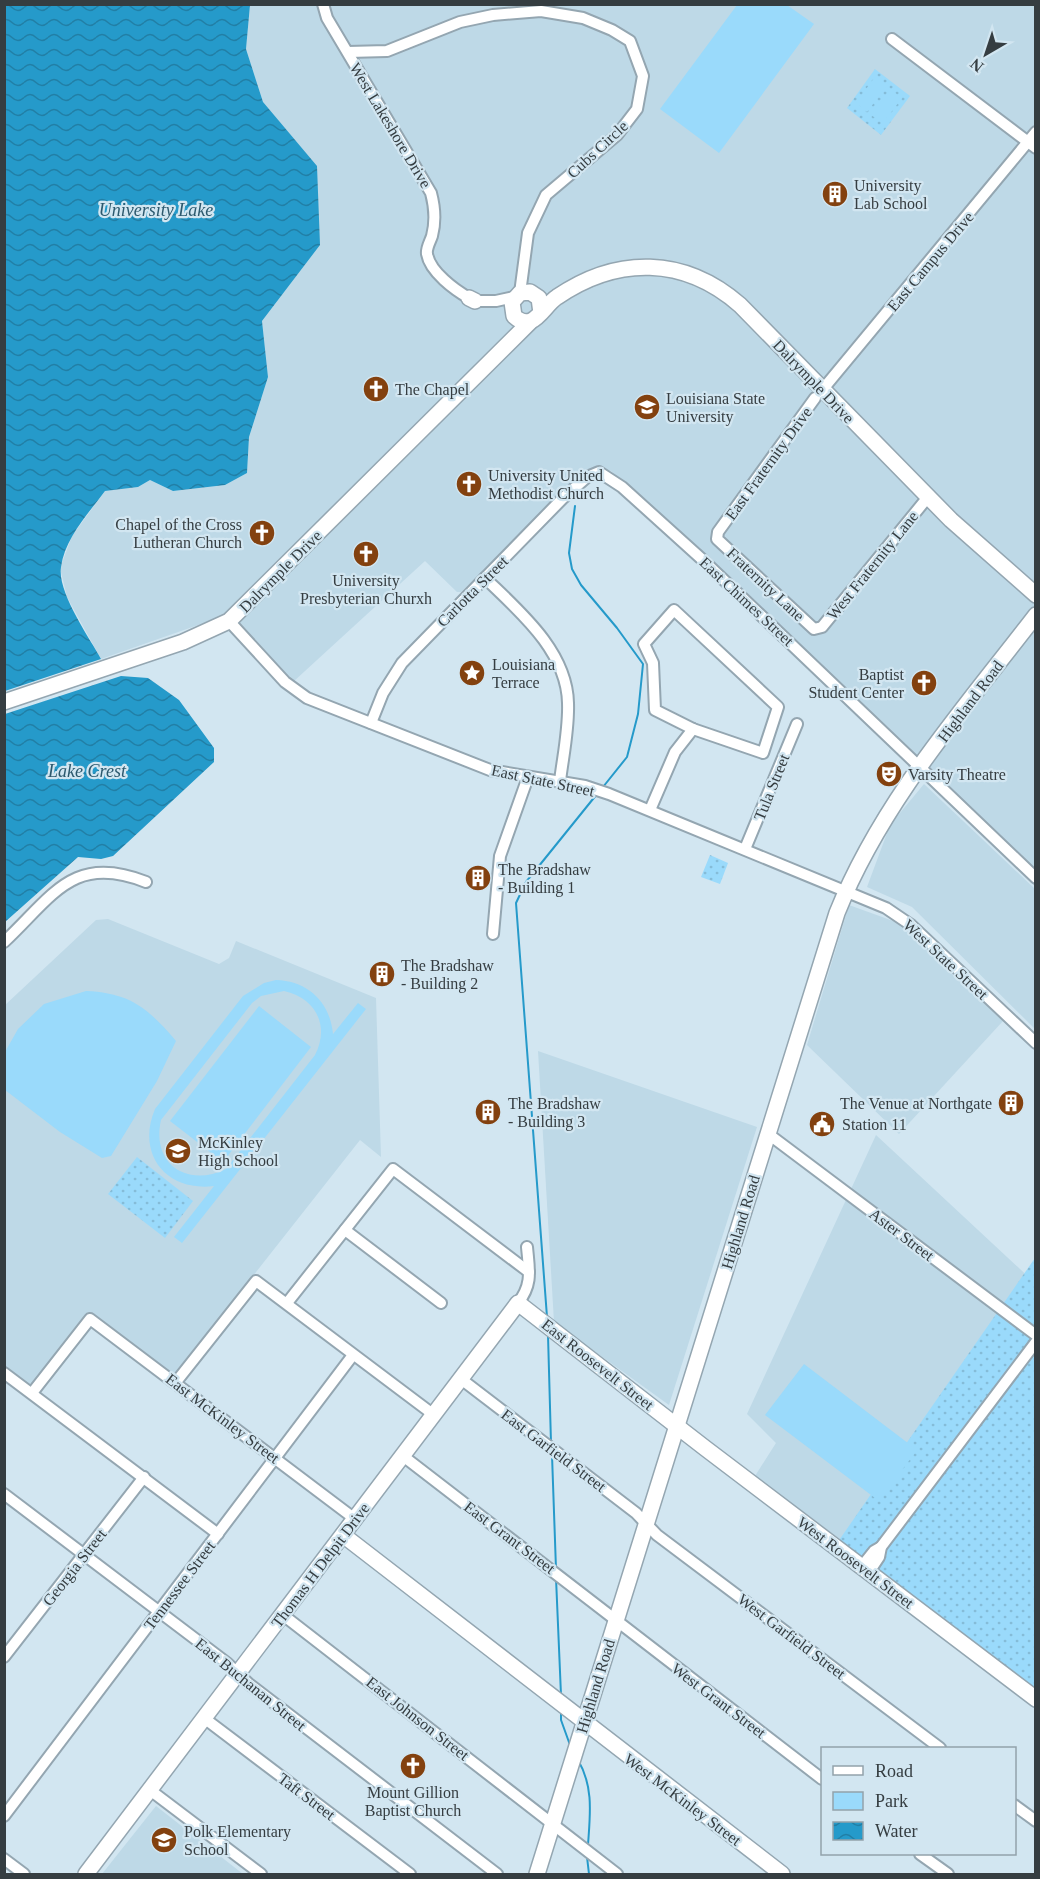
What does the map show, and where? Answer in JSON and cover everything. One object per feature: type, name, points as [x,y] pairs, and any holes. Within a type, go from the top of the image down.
[{"type":"street","name":"West Lakeshore Drive","points":[[323,4],[327,18],[431,193],[435,209],[433,233],[427,252],[430,262],[455,289],[472,299],[515,305]]},
{"type":"street","name":"Cubs Circle","points":[[348,52],[387,51],[460,22],[493,15],[541,11],[583,18],[612,30],[630,41],[643,76],[637,110],[617,135],[546,195],[528,233],[515,305]]},
{"type":"street","points":[[892,39],[1031,145]]},
{"type":"street","name":"East Campus Drive","points":[[819,394],[1031,145],[1035,132]]},
{"type":"street","name":"Dalrymple Drive","points":[[4,702],[183,642],[229,621],[501,352],[541,308],[590,277],[614,270],[645,266],[689,274],[730,297],[819,394],[980,548],[1035,595]]},
{"type":"street","points":[[530,292],[541,308],[521,322],[515,305],[530,292]]},
{"type":"street","name":"Dalrymple Drive","points":[[501,352],[512,331],[515,305]]},
{"type":"street","name":"East Fraternity Drive","points":[[717,538],[718,532],[819,394]]},
{"type":"street","name":"Carlotta Street","points":[[371,723],[384,693],[402,663],[562,500],[594,473]]},
{"type":"street","name":"East Chimes Street","points":[[594,473],[602,473],[622,487],[684,542],[864,711],[1035,878]]},
{"type":"street","name":"West Fraternity Lane","points":[[814,629],[822,627],[928,497]]},
{"type":"street","name":"Fraternity Lane","points":[[717,538],[814,629]]},
{"type":"street","points":[[485,578],[539,634],[562,673],[568,703],[560,782]]},
{"type":"street","points":[[674,610],[778,707],[763,753],[693,729],[655,711],[653,663],[644,644],[674,610]]},
{"type":"street","name":"Highland Road","points":[[537,1875],[829,935],[846,892],[871,840],[919,767],[1035,615]]},
{"type":"street","name":"East State Street","points":[[229,621],[295,690],[328,707],[490,770],[585,786],[609,794],[846,892]]},
{"type":"street","name":"Tula Street","points":[[745,849],[797,724]]},
{"type":"street","points":[[650,810],[675,752],[693,729]]},
{"type":"street","points":[[493,934],[500,856],[528,777]]},
{"type":"street","points":[[4,942],[63,886],[81,875],[96,871],[116,872],[146,882]]},
{"type":"street","name":"West State Street","points":[[846,892],[886,908],[902,918],[1035,1043]]},
{"type":"street","name":"Aster Street","points":[[767,1134],[1035,1335]]},
{"type":"street","points":[[287,1303],[393,1169],[529,1272]]},
{"type":"street","points":[[345,1230],[441,1304]]},
{"type":"street","name":"Thomas H Delpit Drive","points":[[86,1875],[461,1379],[524,1307],[529,1272],[527,1247]]},
{"type":"street","points":[[176,1382],[256,1281],[434,1415]]},
{"type":"street","name":"East Roosevelt Street","points":[[524,1307],[676,1425]]},
{"type":"street","name":"East McKinley Street","points":[[32,1393],[90,1319],[355,1519]]},
{"type":"street","points":[[865,1569],[874,1551],[881,1547],[1035,1342]]},
{"type":"street","name":"Tennessee Street","points":[[4,1816],[353,1355]]},
{"type":"street","points":[[4,1373],[218,1534]]},
{"type":"street","name":"East Garfield Street","points":[[461,1379],[646,1523]]},
{"type":"street","name":"West Roosevelt Street","points":[[676,1425],[1035,1699]]},
{"type":"street","name":"East Grant Street","points":[[403,1456],[616,1620]]},
{"type":"street","name":"Georgia Street","points":[[4,1658],[144,1477]]},
{"type":"street","name":"East Buchanan Street","points":[[5,1496],[160,1612],[497,1875]]},
{"type":"street","name":"West Garfield Street","points":[[646,1523],[657,1535],[937,1747]]},
{"type":"street","points":[[344,1535],[572,1710],[583,1727]]},
{"type":"street","name":"East Johnson Street","points":[[283,1615],[617,1875]]},
{"type":"street","name":"West Grant Street","points":[[616,1620],[821,1778]]},
{"type":"street","name":"Taft Street","points":[[204,1718],[410,1875]]},
{"type":"street","name":"West McKinley Street","points":[[583,1727],[782,1875]]},
{"type":"street","points":[[150,1790],[261,1875]]},
{"type":"street","points":[[1016,1807],[1035,1821]]},
{"type":"street","points":[[921,1855],[948,1875]]},
{"type":"street","points":[[4,1859],[24,1875]]},
{"type":"shaded area","name":"Louisiana State University","points":[[250,5],[1035,5],[1035,869],[611,471],[594,467],[578,478],[461,592],[457,592],[425,561],[293,682],[221,617],[101,659],[67,597],[60,568],[72,536],[105,491],[138,487],[150,480],[173,491],[225,485],[247,473],[249,437],[268,377],[262,321],[320,245],[263,102],[246,49]]},
{"type":"shaded area","points":[[924,784],[1035,889],[1035,1029],[912,907],[867,887],[890,825]]},
{"type":"shaded area","points":[[849,905],[896,922],[1003,1021],[899,1134],[807,1045]]},
{"type":"shaded area","name":"McKinley High School","points":[[108,919],[219,964],[229,958],[236,941],[376,998],[381,1157],[360,1140],[175,1375],[90,1312],[31,1387],[5,1366],[4,1006],[96,920]]},
{"type":"shaded area","points":[[538,1051],[757,1127],[669,1405],[554,1322]]},
{"type":"shaded area","points":[[876,1135],[1035,1283],[1022,1674],[755,1476],[776,1443],[747,1414]]},
{"type":"shaded area","name":"Polk Elementary School","points":[[156,1806],[243,1874],[102,1874]]},
{"type":"green space","points":[[737,5],[787,5],[814,24],[719,153],[660,109]]},
{"type":"green space","points":[[875,69],[910,96],[881,135],[847,108]]},
{"type":"green space","points":[[874,78],[886,87],[867,112],[856,103]]},
{"type":"green space","points":[[890,89],[902,98],[883,123],[871,115]]},
{"type":"green space","points":[[710,855],[728,863],[720,884],[701,877]]},
{"type":"green space","points":[[276,980],[288,981],[307,989],[322,1003],[333,1034],[358,1003],[366,1009],[182,1243],[174,1237],[214,1186],[182,1183],[159,1167],[149,1141],[150,1125],[155,1109],[243,996],[264,983]],"holes":[[[284,991],[295,995],[312,1007],[317,1015],[321,1034],[315,1055],[226,1169],[198,1176],[175,1168],[161,1149],[159,1136],[161,1120],[252,1003],[261,996]]]},
{"type":"green space","points":[[86,991],[115,995],[137,1004],[147,1011],[176,1041],[157,1081],[111,1156],[102,1158],[60,1132],[5,1090],[5,1052],[18,1029],[44,1004]]},
{"type":"green space","points":[[259,1006],[311,1047],[223,1162],[170,1121]]},
{"type":"green space","points":[[137,1157],[193,1201],[165,1238],[108,1194]]},
{"type":"green space","points":[[1035,1258],[1035,1699],[835,1546]]},
{"type":"green space","points":[[804,1364],[917,1450],[879,1501],[765,1415]]},
{"type":"water","name":"University Lake","points":[[4,5],[250,5],[246,49],[263,102],[317,166],[320,245],[262,321],[268,377],[249,437],[247,473],[225,485],[173,491],[150,480],[138,487],[105,491],[72,536],[61,567],[61,577],[69,601],[101,659],[5,691]]},
{"type":"water","name":"Lake Crest","points":[[121,676],[148,678],[179,700],[214,748],[214,762],[113,856],[101,859],[78,857],[5,922],[5,714]]},
{"type":"waterway","points":[[575,506],[569,553],[572,569],[581,585],[643,664],[638,714],[627,757],[603,787]]},
{"type":"waterway","points":[[547,1317],[516,903],[526,882],[597,794]]},
{"type":"waterway","points":[[548,1335],[551,1443]]},
{"type":"waterway","points":[[552,1455],[556,1569]]},
{"type":"waterway","points":[[556,1578],[561,1695]]},
{"type":"waterway","points":[[561,1710],[561,1720],[570,1745]]},
{"type":"waterway","points":[[578,1760],[589,1791],[588,1845]]},
{"type":"waterway","points":[[587,1857],[589,1874]]},
{"type":"place","name":"University Lab School","points":[[835,194]]},
{"type":"place","name":"The Chapel","points":[[376,389]]},
{"type":"place","name":"Louisiana State University","points":[[647,407]]},
{"type":"place","name":"University United Methodist Church","points":[[469,484]]},
{"type":"place","name":"Chapel of the Cross Lutheran Church","points":[[262,533]]},
{"type":"place","name":"University Presbyterian Churxh","points":[[366,554]]},
{"type":"place","name":"Louisiana Terrace","points":[[472,673]]},
{"type":"place","name":"Baptist Student Center","points":[[924,683]]},
{"type":"place","name":"Varsity Theatre","points":[[889,774]]},
{"type":"place","name":"The Bradshaw - Building 1","points":[[478,878]]},
{"type":"place","name":"The Bradshaw - Building 2","points":[[382,974]]},
{"type":"place","name":"The Venue at Northgate","points":[[1011,1103]]},
{"type":"place","name":"The Bradshaw - Building 3","points":[[488,1112]]},
{"type":"place","name":"Station 11","points":[[822,1124]]},
{"type":"place","name":"McKinley High School","points":[[178,1151]]},
{"type":"place","name":"Mount Gillion Baptist Church","points":[[413,1766]]},
{"type":"place","name":"Polk Elementary School","points":[[164,1840]]}]
